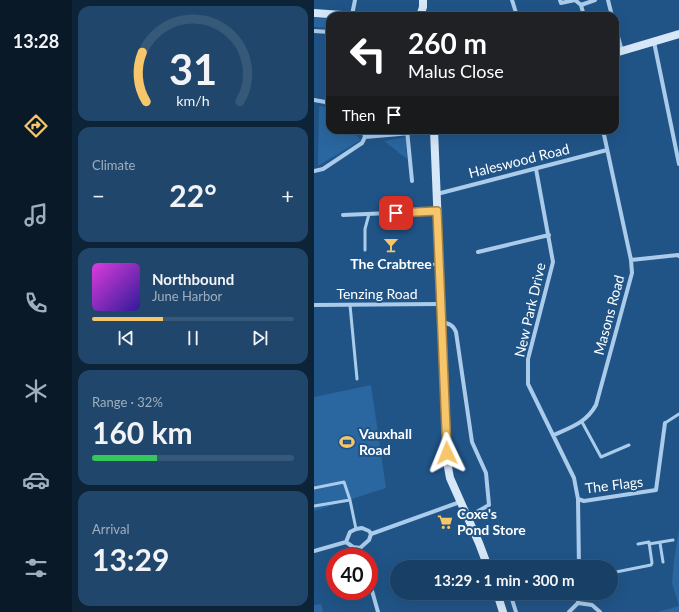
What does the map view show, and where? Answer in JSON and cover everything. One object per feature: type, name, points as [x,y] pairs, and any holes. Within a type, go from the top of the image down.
[{"type":"street","points":[[353,12],[355,0]]},
{"type":"street","points":[[421,12],[423,0]]},
{"type":"street","points":[[512,0],[516,12]]},
{"type":"street","points":[[560,0],[561,3],[575,0],[581,5],[583,12]]},
{"type":"street","points":[[581,5],[595,0]]},
{"type":"street","points":[[608,0],[611,12]]},
{"type":"street","points":[[314,13],[326,14]]},
{"type":"street","points":[[314,31],[326,32]]},
{"type":"street","points":[[619,52],[679,34]]},
{"type":"street","points":[[654,41],[679,164]]},
{"type":"street","points":[[314,100],[326,103]]},
{"type":"street","points":[[314,171],[323,169],[362,143],[365,137],[364,134]]},
{"type":"street","points":[[365,137],[390,134]]},
{"type":"street","points":[[407,134],[412,181]]},
{"type":"street","points":[[434,134],[440,304],[448,467],[450,478],[485,560]]},
{"type":"street","name":"Masons Road","points":[[554,435],[582,422],[591,414],[596,405],[632,273],[631,260],[604,134]]},
{"type":"street","name":"Haleswood Road","points":[[437,194],[607,150]]},
{"type":"street","name":"New Park Drive","points":[[536,169],[553,262],[528,359],[528,384],[574,478],[578,499],[579,560]]},
{"type":"street","points":[[343,215],[437,211]]},
{"type":"street","points":[[478,252],[549,235]]},
{"type":"street","points":[[631,260],[679,256]]},
{"type":"street","name":"Tenzing Road","points":[[314,304],[440,304]]},
{"type":"street","points":[[442,322],[454,326],[456,332],[472,442],[486,473],[489,505],[468,517]]},
{"type":"street","name":"The Flags","points":[[578,499],[584,501],[656,490],[665,423]]},
{"type":"street","points":[[371,534],[460,502]]},
{"type":"street","points":[[346,542],[350,532],[356,529],[365,529],[371,534]]},
{"type":"street","points":[[346,542],[353,547],[360,548],[369,540],[371,534]]},
{"type":"street","points":[[314,551],[346,542]]},
{"type":"street","points":[[375,600],[378,612]]},
{"type":"street","points":[[499,600],[503,612]]},
{"type":"street","points":[[512,600],[516,612]]},
{"type":"street","points":[[569,612],[578,603],[578,600]]},
{"type":"street","points":[[578,603],[592,605],[600,612]]},
{"type":"lane","points":[[365,250],[365,228],[369,214]]},
{"type":"lane","points":[[424,265],[439,264]]},
{"type":"lane","points":[[350,305],[357,379]]},
{"type":"lane","points":[[665,423],[679,414]]},
{"type":"lane","points":[[582,422],[601,458],[629,445]]},
{"type":"lane","points":[[314,488],[344,482],[350,500],[356,529]]},
{"type":"lane","points":[[314,506],[350,500]]},
{"type":"lane","points":[[638,544],[649,542],[649,544],[660,543],[673,540]]},
{"type":"lane","points":[[660,543],[663,562]]},
{"type":"lane","points":[[618,572],[651,565],[649,544]]},
{"type":"shaded area","points":[[314,18],[326,19],[326,28],[314,27]]},
{"type":"shaded area","points":[[319,106],[323,106],[326,109],[326,134],[354,134],[361,140],[318,166]]},
{"type":"shaded area","points":[[406,137],[407,159],[384,141]]},
{"type":"shaded area","name":"Vauxhall Road","points":[[371,385],[386,488],[314,511],[314,397]]},
{"type":"shaded area","points":[[679,530],[679,606],[672,583]]},
{"type":"shaded area","points":[[321,604],[323,612],[314,612],[314,605]]},
{"type":"shaded area","points":[[679,606],[679,612],[658,612]]},
{"type":"place","name":"The Crabtree","points":[[391,245]]},
{"type":"place","name":"Vauxhall Road","points":[[347,442]]},
{"type":"place","name":"Coxe's Pond Store","points":[[445,522]]},
{"type":"route","points":[[396,213],[437,211],[447,453]]}]
